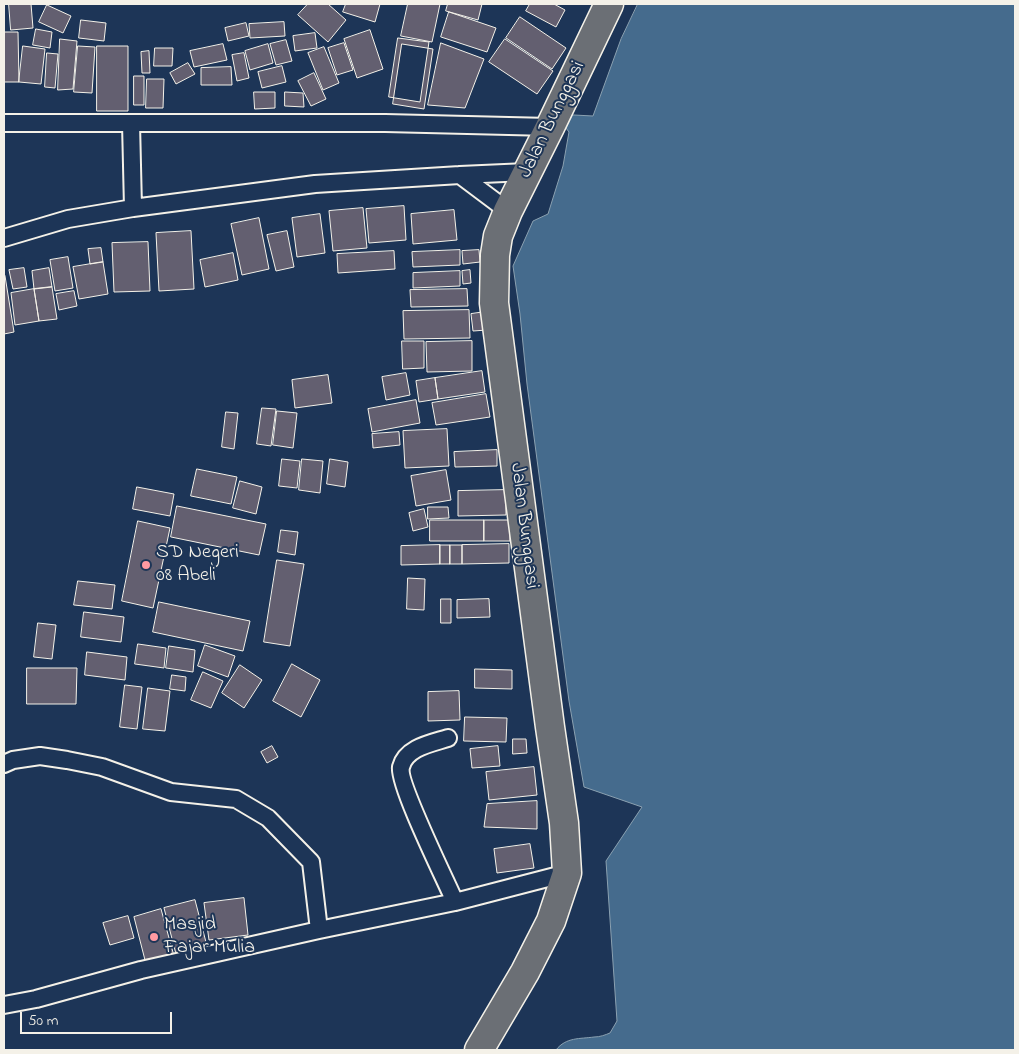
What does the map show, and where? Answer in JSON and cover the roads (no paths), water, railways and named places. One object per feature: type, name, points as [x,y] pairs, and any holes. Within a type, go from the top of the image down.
[{"type":"highway","name":"Jalan Bunggasi","points":[[479,1050],[525,972],[550,921],[567,873],[564,822],[547,708],[494,303],[495,255],[498,236],[508,211],[609,4]]},
{"type":"street","points":[[4,123],[132,129],[385,123],[550,127]]},
{"type":"street","points":[[132,129],[133,208]]},
{"type":"street","points":[[4,238],[68,219],[133,208],[315,184],[527,172]]},
{"type":"street","points":[[460,175],[508,211]]},
{"type":"street","points":[[448,738],[416,749],[404,760],[401,767],[401,776],[455,902]]},
{"type":"street","points":[[4,764],[13,760],[40,756],[102,767],[171,792],[236,798],[268,818],[311,862],[319,930]]},
{"type":"street","points":[[4,1005],[36,999],[141,970],[455,902],[567,873]]},
{"type":"water","points":[[638,4],[1015,4],[1015,1050],[556,1050],[569,1041],[598,1037],[610,1033],[617,1021],[606,861],[642,807],[584,787],[569,701],[513,266],[533,221],[548,214],[563,166],[569,132],[555,114],[593,116],[621,39]]},
{"type":"place","name":"SD Negeri 08 Abeli","points":[[146,565]]},
{"type":"place","name":"Masjid Fajar Mulia","points":[[154,937]]}]
